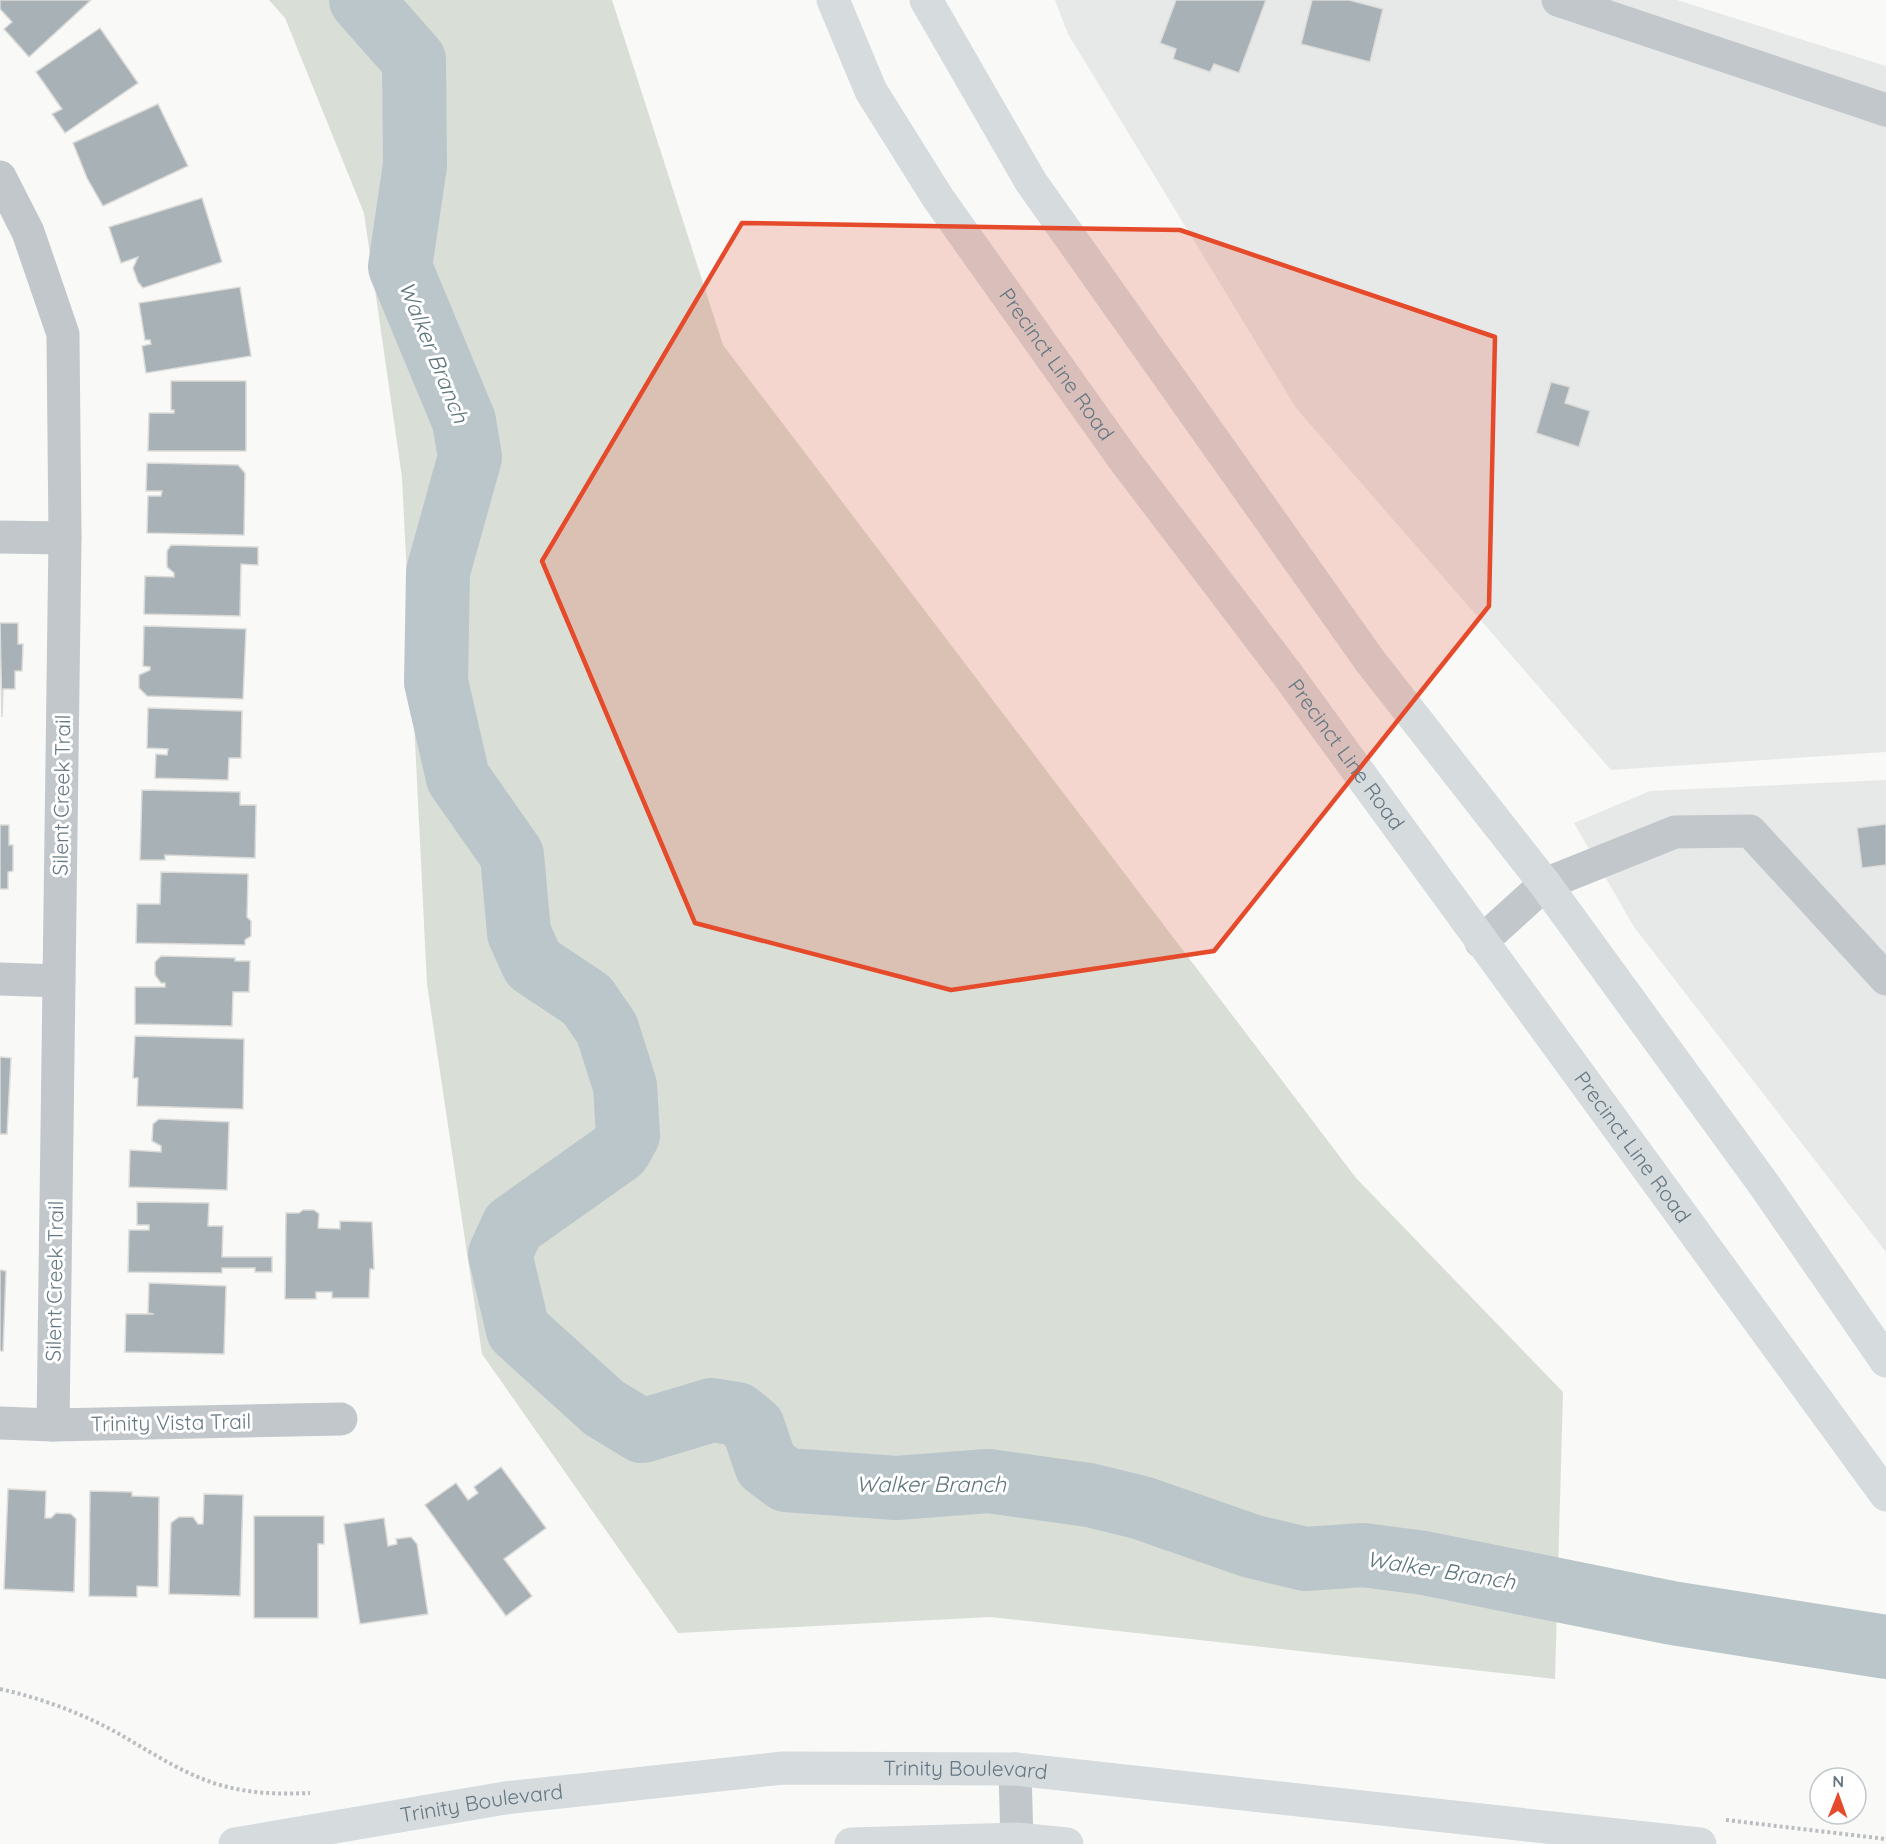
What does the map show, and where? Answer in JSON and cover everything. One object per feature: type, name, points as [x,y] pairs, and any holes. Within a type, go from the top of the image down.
[{"type":"main road","name":"Precinct Line Road","points":[[833,0],[871,91],[938,198],[1122,457],[1287,674],[1886,1495]]},
{"type":"main road","points":[[926,0],[1031,182],[1370,661],[1545,884],[1883,1349]]},
{"type":"main road","name":"Trinity Boulevard","points":[[235,1844],[505,1798],[783,1768],[1015,1769],[1700,1844]]},
{"type":"main road","points":[[851,1844],[1017,1842],[1067,1844]]},
{"type":"street","points":[[1558,0],[1886,110]]},
{"type":"street","name":"Silent Creek Trail","points":[[0,177],[28,232],[63,334],[65,538],[53,1425]]},
{"type":"street","points":[[0,537],[65,538]]},
{"type":"street","points":[[1481,942],[1545,884],[1675,832],[1750,831],[1886,979]]},
{"type":"street","points":[[0,980],[59,981]]},
{"type":"street","name":"Trinity Vista Trail","points":[[0,1423],[53,1425],[341,1419]]},
{"type":"street","points":[[1015,1769],[1017,1842]]},
{"type":"highlighted area","points":[[742,223],[1180,230],[1495,337],[1489,606],[1214,951],[951,990],[695,923],[542,561]]},
{"type":"shaded area","points":[[269,0],[612,0],[723,345],[1356,1178],[1563,1392],[1555,1679],[990,1617],[678,1633],[482,1354],[427,984],[402,477],[364,213],[285,18]]},
{"type":"shaded area","points":[[1055,0],[1677,0],[1886,66],[1886,752],[1611,770],[1296,408],[1068,34]]},
{"type":"shaded area","points":[[1886,780],[1886,1252],[1634,927],[1574,823],[1650,791]]},
{"type":"building","points":[[0,0],[91,0],[29,57],[4,29],[12,22],[0,9]]},
{"type":"building","points":[[1176,0],[1266,0],[1239,73],[1214,64],[1210,72],[1173,59],[1176,49],[1160,43]]},
{"type":"building","points":[[1312,0],[1349,0],[1383,9],[1370,62],[1301,44]]},
{"type":"building","points":[[100,28],[138,83],[65,133],[52,114],[62,109],[36,72]]},
{"type":"building","points":[[158,104],[188,166],[103,206],[87,178],[73,143]]},
{"type":"building","points":[[202,198],[222,262],[143,288],[133,268],[138,257],[121,263],[109,227]]},
{"type":"building","points":[[240,287],[251,356],[146,373],[142,346],[151,344],[150,340],[145,340],[139,303]]},
{"type":"building","points":[[171,381],[246,381],[246,451],[148,451],[149,413],[174,413],[174,410],[171,410]]},
{"type":"building","points":[[1551,382],[1570,387],[1565,403],[1590,411],[1579,447],[1536,433]]},
{"type":"building","points":[[147,463],[238,465],[245,473],[244,535],[147,533],[148,496],[161,496],[162,491],[146,491]]},
{"type":"building","points":[[171,545],[258,547],[258,565],[241,564],[240,616],[144,614],[145,576],[174,577],[174,573],[167,567],[167,551]]},
{"type":"building","points":[[0,623],[18,623],[18,644],[23,644],[22,671],[15,671],[15,689],[3,689],[2,717]]},
{"type":"building","points":[[144,626],[246,629],[243,699],[147,696],[139,688],[139,675],[150,670],[150,667],[143,666]]},
{"type":"building","points":[[148,708],[242,711],[241,758],[229,758],[228,780],[155,778],[156,754],[167,755],[168,749],[147,748]]},
{"type":"building","points":[[142,790],[240,792],[240,805],[256,805],[255,858],[165,855],[165,860],[140,860]]},
{"type":"building","points":[[1886,824],[1886,865],[1862,868],[1857,828]]},
{"type":"building","points":[[0,825],[9,825],[9,845],[13,845],[13,871],[8,872],[8,889],[0,889]]},
{"type":"building","points":[[161,872],[248,874],[247,917],[251,921],[251,936],[245,940],[245,945],[136,943],[137,904],[160,904]]},
{"type":"building","points":[[161,956],[235,958],[235,961],[250,961],[249,992],[233,992],[232,1026],[135,1024],[135,987],[165,987],[165,983],[161,983],[155,975],[155,962]]},
{"type":"building","points":[[135,1036],[244,1039],[243,1109],[137,1106],[138,1078],[133,1078]]},
{"type":"building","points":[[0,1057],[11,1058],[7,1134],[0,1134]]},
{"type":"building","points":[[159,1119],[229,1122],[227,1190],[129,1187],[130,1150],[161,1152],[161,1146],[152,1141],[153,1124]]},
{"type":"building","points":[[137,1202],[209,1203],[208,1226],[223,1226],[222,1257],[272,1257],[272,1272],[255,1272],[255,1268],[222,1268],[222,1273],[128,1272],[129,1230],[149,1230],[149,1225],[137,1225]]},
{"type":"building","points":[[303,1210],[314,1210],[319,1214],[318,1228],[340,1229],[340,1221],[372,1222],[374,1269],[370,1269],[369,1298],[332,1298],[332,1292],[316,1292],[316,1299],[285,1299],[286,1213],[299,1213]]},
{"type":"building","points":[[0,1270],[6,1271],[3,1351],[0,1351]]},
{"type":"building","points":[[149,1283],[226,1286],[224,1354],[125,1352],[126,1314],[154,1314],[148,1313]]},
{"type":"building","points":[[501,1467],[546,1528],[504,1559],[532,1596],[506,1616],[425,1505],[456,1483],[468,1500],[478,1493],[474,1487]]},
{"type":"building","points":[[8,1489],[46,1491],[45,1518],[51,1518],[56,1513],[71,1514],[76,1519],[74,1592],[4,1589]]},
{"type":"building","points":[[90,1491],[132,1492],[132,1496],[159,1497],[158,1587],[137,1586],[137,1597],[89,1596]]},
{"type":"building","points":[[204,1494],[243,1495],[240,1596],[169,1594],[171,1523],[179,1517],[193,1517],[198,1524],[203,1524]]},
{"type":"building","points":[[254,1516],[324,1516],[324,1544],[318,1544],[318,1618],[254,1618]]},
{"type":"building","points":[[384,1518],[388,1546],[397,1544],[396,1539],[411,1537],[417,1544],[428,1614],[360,1624],[344,1524]]},
{"type":"waterway","name":"Walker Branch","points":[[361,0],[414,60],[415,165],[400,267],[464,421],[470,457],[438,572],[436,682],[458,778],[512,855],[519,933],[533,964],[587,1000],[607,1029],[625,1086],[628,1135],[619,1151],[513,1226],[500,1254],[518,1330],[604,1408],[642,1431],[712,1410],[737,1414],[753,1427],[766,1465],[786,1480],[896,1488],[988,1481],[1089,1495],[1142,1508],[1251,1546],[1305,1559],[1363,1555],[1424,1563],[1672,1613],[1886,1647]]}]
